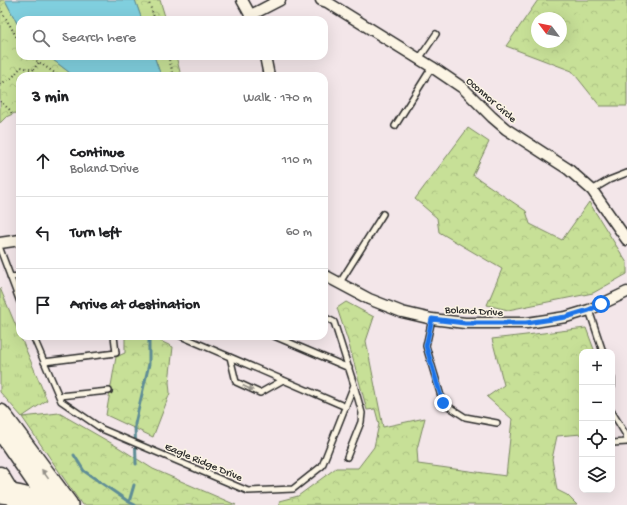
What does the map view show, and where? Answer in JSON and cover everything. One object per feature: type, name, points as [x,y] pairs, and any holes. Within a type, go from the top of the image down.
[{"type":"highway","points":[[0,414],[68,505]]},
{"type":"highway","points":[[10,497],[31,498],[44,505]]},
{"type":"main road","points":[[0,431],[51,505]]},
{"type":"main road","points":[[0,475],[10,497]]},
{"type":"street","points":[[242,0],[251,16]]},
{"type":"street","points":[[255,16],[280,0]]},
{"type":"street","name":"Oconnor Circle","points":[[321,0],[327,2],[419,59],[463,88],[506,129],[568,169],[592,190],[627,240]]},
{"type":"street","points":[[266,60],[268,72]]},
{"type":"street","points":[[0,243],[16,241]]},
{"type":"street","name":"Boland Drive","points":[[328,277],[369,299],[395,309],[432,319],[465,323],[526,323],[566,317],[589,310],[627,292]]},
{"type":"lane","points":[[419,59],[436,34]]},
{"type":"lane","points":[[395,126],[432,68]]},
{"type":"lane","points":[[592,190],[609,180],[627,173]]},
{"type":"lane","points":[[339,284],[383,214]]},
{"type":"lane","points":[[0,249],[16,292]]},
{"type":"lane","points":[[10,277],[16,276]]},
{"type":"lane","points":[[589,310],[603,349]]},
{"type":"lane","points":[[328,319],[334,322],[362,413],[361,422],[347,457]]},
{"type":"lane","points":[[432,319],[426,346],[443,403],[465,417],[497,423]]},
{"type":"lane","name":"Eagle Ridge Drive","points":[[35,340],[61,402],[108,432],[248,491],[293,489],[322,466],[354,385]]},
{"type":"lane","points":[[44,362],[116,353],[114,340]]},
{"type":"lane","points":[[190,340],[346,408]]},
{"type":"lane","points":[[283,340],[349,368]]},
{"type":"lane","points":[[230,357],[236,382],[260,393],[283,380]]},
{"type":"lane","points":[[59,396],[109,391]]},
{"type":"lane","points":[[615,417],[626,435],[627,442],[615,443]]},
{"type":"path","points":[[148,0],[154,16]]},
{"type":"path","points":[[0,8],[16,36]]},
{"type":"path","points":[[36,60],[53,72]]},
{"type":"path","points":[[169,60],[172,72]]},
{"type":"path","points":[[17,72],[21,67],[34,70],[39,62]]},
{"type":"path","points":[[0,84],[12,78],[16,73]]},
{"type":"path","points":[[0,101],[11,111],[12,116]]},
{"type":"green space","points":[[0,0],[5,0],[16,21],[16,60],[53,60],[69,72],[16,72],[16,113],[6,117],[0,123]]},
{"type":"green space","points":[[135,0],[160,0],[165,16],[141,16]]},
{"type":"green space","points":[[538,0],[627,0],[627,106],[600,106],[572,71],[506,46]]},
{"type":"green space","points":[[155,60],[177,60],[180,72],[160,72]]},
{"type":"green space","points":[[468,128],[489,142],[473,175],[526,211],[530,224],[562,240],[589,202],[627,263],[627,274],[593,293],[508,310],[487,305],[502,269],[439,232],[437,218],[415,199]]},
{"type":"green space","points":[[0,288],[16,326],[16,340],[22,340],[47,400],[22,417],[0,392]]},
{"type":"green space","points":[[346,302],[374,317],[366,341],[383,427],[425,418],[417,449],[418,464],[506,476],[512,419],[487,397],[504,385],[492,339],[586,328],[594,349],[579,349],[579,434],[557,436],[552,459],[557,490],[567,495],[577,505],[280,505],[279,501],[298,496],[336,468],[358,468],[374,447],[379,424],[375,409],[367,410],[348,341],[337,308]]},
{"type":"green space","points":[[125,340],[158,340],[173,347],[169,382],[170,393],[153,437],[106,415],[116,357],[125,353]]},
{"type":"green space","points":[[59,413],[153,469],[236,505],[82,505],[22,417]]},
{"type":"water","points":[[5,0],[135,0],[141,16],[16,16],[16,21]]},
{"type":"water","points":[[53,60],[155,60],[160,72],[69,72]]},
{"type":"waterway","points":[[136,464],[135,424],[149,364],[149,340]]},
{"type":"waterway","points":[[74,455],[84,471],[129,502]]},
{"type":"waterway","points":[[134,485],[129,502],[135,505]]},
{"type":"route","points":[[443,403],[426,346],[432,319],[465,323],[526,323],[566,317],[589,310],[601,304]]}]
